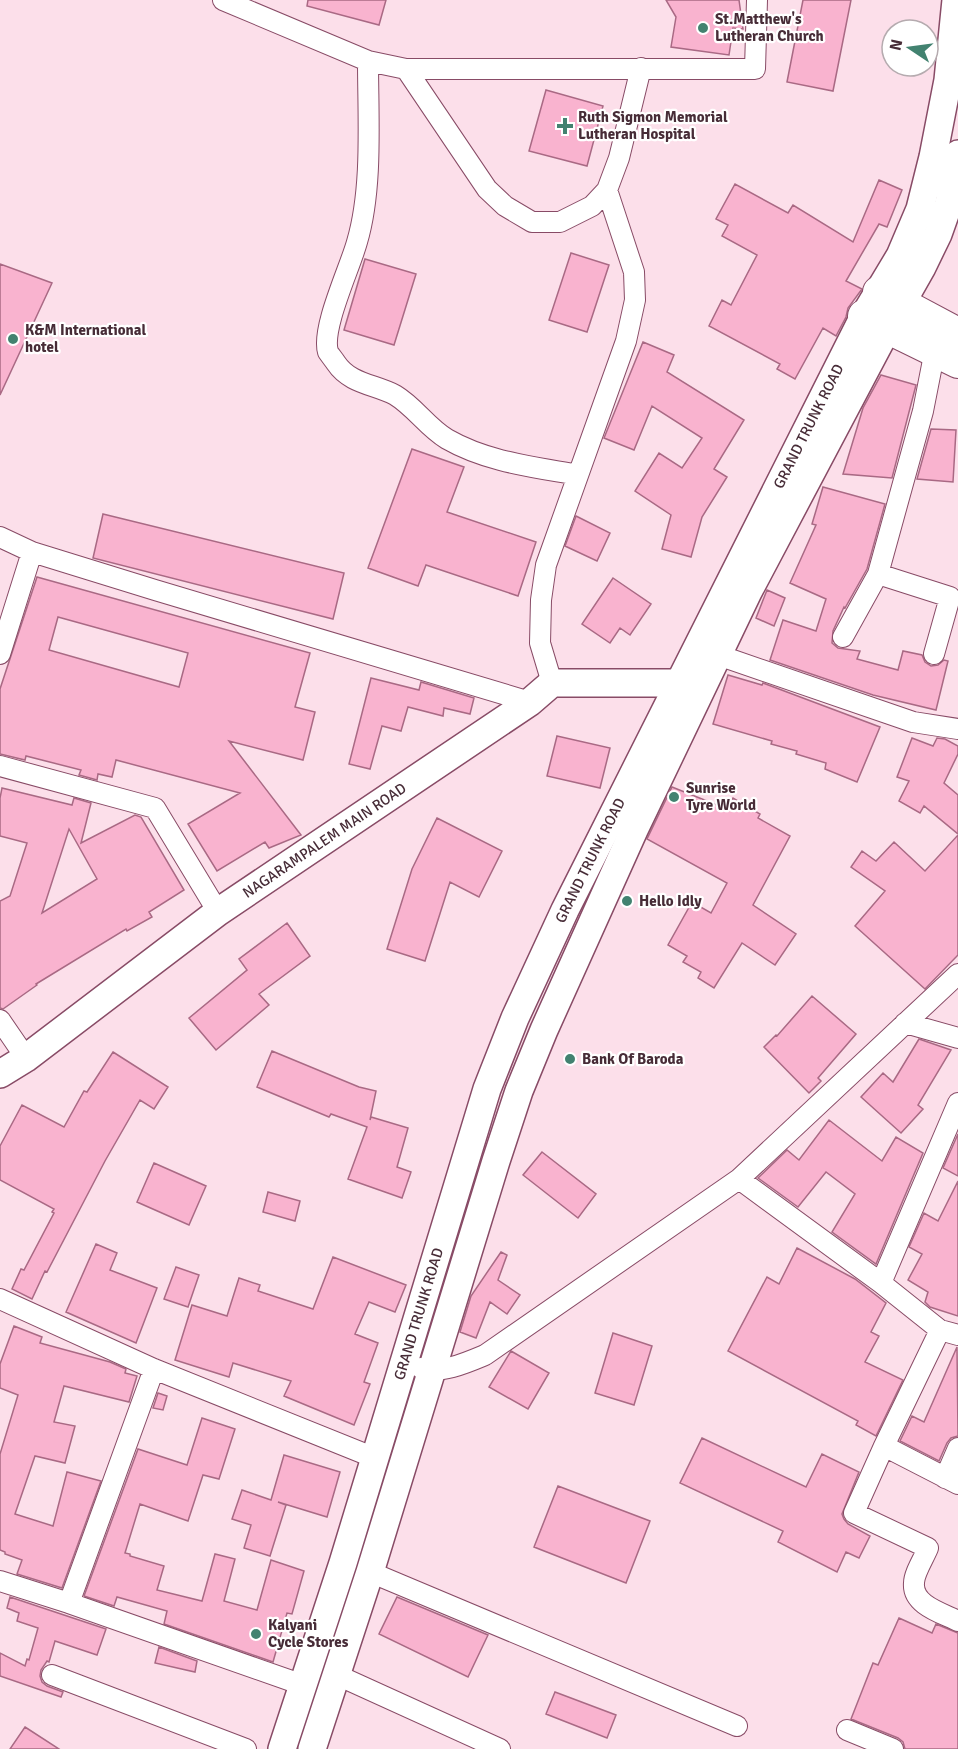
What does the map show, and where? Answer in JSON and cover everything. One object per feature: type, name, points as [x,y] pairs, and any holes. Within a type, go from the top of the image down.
[{"type":"main road","name":"GRAND TRUNK ROAD","points":[[312,1749],[370,1572],[519,1091],[544,1030],[630,840],[883,309],[900,256],[923,199],[933,157],[948,80],[956,0]]},
{"type":"main road","name":"GRAND TRUNK ROAD","points":[[282,1749],[375,1458],[491,1078],[515,1018],[565,910],[678,683],[883,309],[922,267],[953,201],[958,154]]},
{"type":"main road","points":[[883,309],[950,349]]},
{"type":"main road","points":[[552,683],[678,683]]},
{"type":"main road","name":"NAGARAMPALEM MAIN ROAD","points":[[0,1074],[26,1058],[218,912],[530,702],[552,683]]},
{"type":"street","points":[[223,0],[368,61],[406,69],[754,69],[757,0]]},
{"type":"street","points":[[368,61],[367,165],[363,208],[358,239],[329,328],[328,351],[341,371],[361,383],[391,393],[409,404],[444,437],[471,451],[503,461],[578,475]]},
{"type":"street","points":[[406,69],[487,189],[506,206],[532,222],[560,222],[592,206],[607,189],[619,158],[640,68]]},
{"type":"street","points":[[552,683],[540,643],[541,600],[546,565],[626,341],[635,300],[634,272],[607,189]]},
{"type":"street","points":[[843,637],[878,574],[923,411],[950,349]]},
{"type":"street","points":[[0,537],[32,552],[530,702]]},
{"type":"street","points":[[0,654],[32,552]]},
{"type":"street","points":[[878,574],[950,597],[934,654]]},
{"type":"street","points":[[718,655],[914,722],[958,729]]},
{"type":"street","points":[[0,766],[155,808],[218,912]]},
{"type":"street","points":[[404,1363],[431,1371],[464,1363],[484,1355],[739,1179],[958,975]]},
{"type":"street","points":[[0,1020],[26,1058]]},
{"type":"street","points":[[905,1023],[958,1038]]},
{"type":"street","points":[[881,1283],[958,1103]]},
{"type":"street","points":[[739,1179],[949,1333],[884,1446],[854,1513],[928,1548],[913,1582],[916,1595],[925,1605],[958,1621]]},
{"type":"street","points":[[0,1299],[154,1369],[375,1458]]},
{"type":"street","points":[[69,1603],[154,1369]]},
{"type":"street","points":[[884,1446],[951,1481],[958,1448]]},
{"type":"street","points":[[370,1572],[737,1726]]},
{"type":"street","points":[[0,1581],[69,1603],[303,1686]]},
{"type":"street","points":[[52,1675],[246,1749]]},
{"type":"street","points":[[337,1675],[500,1749]]},
{"type":"street","points":[[847,1730],[893,1749]]},
{"type":"building","points":[[308,0],[386,0],[379,25],[307,6]]},
{"type":"building","name":"St.Matthew's Lutheran Church","points":[[666,0],[739,0],[743,29],[733,28],[729,55],[671,47],[676,17]]},
{"type":"building","points":[[803,0],[851,0],[833,91],[787,82]]},
{"type":"building","points":[[546,90],[603,106],[587,166],[529,151]]},
{"type":"building","points":[[879,180],[902,190],[887,227],[879,224],[846,281],[862,289],[848,308],[836,336],[823,328],[795,379],[777,369],[780,364],[709,326],[722,300],[731,305],[757,255],[722,236],[728,225],[716,219],[735,184],[788,213],[793,205],[853,242]]},
{"type":"building","points":[[571,253],[609,265],[587,332],[549,320]]},
{"type":"building","points":[[365,259],[416,274],[394,345],[344,330]]},
{"type":"building","name":"K&M International hotel","points":[[0,264],[52,283],[0,395]]},
{"type":"building","points":[[643,342],[674,355],[667,372],[744,420],[714,469],[727,477],[702,517],[691,557],[662,549],[671,515],[635,491],[659,453],[682,468],[702,438],[652,406],[634,450],[604,438]]},
{"type":"building","points":[[881,375],[916,385],[892,478],[843,474],[863,408]]},
{"type":"building","points":[[931,429],[956,430],[953,482],[917,479]]},
{"type":"building","points":[[412,449],[464,467],[447,512],[536,542],[518,596],[426,565],[418,586],[368,568]]},
{"type":"building","points":[[823,487],[885,504],[867,569],[844,607],[833,631],[832,643],[838,648],[860,651],[857,659],[898,670],[903,651],[922,655],[925,662],[931,666],[938,665],[944,660],[948,661],[936,710],[873,695],[770,660],[783,620],[816,631],[826,599],[790,583],[816,525],[812,524]]},
{"type":"building","points":[[103,514],[344,573],[333,619],[93,558]]},
{"type":"building","points":[[576,516],[610,533],[597,561],[565,546]]},
{"type":"building","points":[[37,577],[310,653],[295,707],[315,712],[303,760],[229,741],[301,835],[269,848],[265,842],[217,871],[188,824],[240,793],[116,760],[112,777],[98,774],[97,780],[79,775],[81,770],[26,756],[25,760],[0,754],[0,689]],"holes":[[[58,617],[188,653],[179,687],[49,650]]]},
{"type":"building","points":[[613,578],[651,604],[630,635],[620,628],[610,643],[582,624]]},
{"type":"building","points":[[767,590],[785,598],[774,626],[756,618]]},
{"type":"building","points":[[728,675],[762,685],[763,683],[880,727],[857,782],[825,769],[826,763],[796,754],[797,751],[771,744],[772,741],[713,724]]},
{"type":"building","points":[[371,678],[419,690],[421,682],[474,698],[470,714],[444,708],[443,716],[408,707],[401,731],[382,726],[370,769],[349,764]]},
{"type":"building","points":[[557,736],[610,748],[600,788],[547,776]]},
{"type":"building","points":[[912,738],[933,746],[937,738],[945,739],[958,746],[958,754],[944,783],[958,795],[958,834],[924,806],[920,813],[899,801],[909,781],[897,777]]},
{"type":"building","points":[[672,787],[727,809],[733,798],[760,814],[758,818],[790,836],[753,905],[796,934],[775,965],[742,943],[714,988],[698,978],[701,972],[683,962],[687,956],[668,945],[692,902],[711,913],[727,883],[647,839]]},
{"type":"building","points":[[2,788],[72,805],[74,798],[91,803],[81,843],[135,815],[141,817],[184,890],[149,912],[152,917],[127,931],[126,929],[36,984],[3,1009],[0,1008],[0,901],[10,896],[27,843],[0,836]],"holes":[[[69,829],[97,879],[42,913]]]},
{"type":"building","points":[[437,818],[502,851],[479,897],[450,882],[425,961],[387,949],[412,869]]},
{"type":"building","points":[[958,835],[958,955],[925,989],[855,926],[885,891],[851,867],[862,851],[876,861],[894,842],[925,871]]},
{"type":"building","points":[[287,923],[310,956],[259,994],[269,1005],[216,1050],[189,1018],[247,970],[239,959]]},
{"type":"building","points":[[812,996],[856,1034],[818,1078],[821,1081],[809,1093],[764,1047],[777,1036]]},
{"type":"building","points":[[919,1039],[951,1050],[918,1105],[923,1109],[901,1133],[861,1097],[883,1073],[893,1082]]},
{"type":"building","points":[[272,1051],[359,1087],[376,1091],[370,1120],[371,1117],[408,1128],[397,1167],[411,1172],[402,1198],[348,1179],[367,1127],[331,1114],[329,1117],[257,1087]]},
{"type":"building","points":[[113,1052],[168,1087],[154,1109],[140,1100],[47,1272],[45,1271],[32,1299],[12,1289],[54,1213],[52,1212],[54,1209],[0,1180],[0,1146],[22,1105],[64,1127],[84,1091],[87,1092]]},
{"type":"building","points":[[829,1120],[882,1161],[896,1137],[923,1153],[876,1264],[832,1232],[855,1194],[826,1172],[798,1207],[758,1178],[787,1150],[799,1160]]},
{"type":"building","points":[[958,1134],[958,1176],[943,1168]]},
{"type":"building","points":[[542,1152],[596,1194],[578,1218],[523,1175]]},
{"type":"building","points":[[154,1163],[206,1186],[189,1225],[137,1202]]},
{"type":"building","points":[[958,1181],[958,1316],[930,1307],[925,1302],[928,1292],[908,1280],[922,1254],[909,1247],[924,1213],[938,1221]]},
{"type":"building","points":[[268,1192],[300,1201],[295,1221],[263,1212]]},
{"type":"building","points":[[96,1244],[117,1253],[110,1270],[157,1288],[136,1343],[66,1312]]},
{"type":"building","points":[[797,1248],[855,1279],[886,1303],[871,1332],[879,1336],[865,1362],[903,1380],[876,1436],[856,1425],[858,1421],[728,1351],[767,1277],[779,1284]]},
{"type":"building","points":[[501,1252],[507,1255],[498,1280],[520,1295],[507,1314],[490,1302],[476,1338],[460,1332],[471,1296]]},
{"type":"building","points":[[333,1257],[406,1285],[395,1312],[369,1302],[355,1334],[378,1343],[364,1382],[370,1384],[354,1425],[284,1396],[291,1381],[233,1363],[229,1377],[175,1360],[192,1305],[227,1316],[239,1278],[260,1285],[258,1291],[313,1309]]},
{"type":"building","points":[[176,1267],[199,1275],[188,1307],[164,1299]]},
{"type":"building","points":[[14,1326],[42,1337],[40,1343],[110,1362],[126,1369],[125,1373],[137,1376],[129,1402],[64,1386],[54,1422],[75,1426],[65,1463],[35,1456],[15,1514],[53,1526],[67,1472],[101,1481],[62,1588],[17,1574],[22,1560],[0,1550],[0,1454],[18,1395],[0,1388],[0,1364]]},
{"type":"building","points":[[613,1333],[652,1346],[634,1405],[595,1393]]},
{"type":"building","points":[[957,1347],[958,1436],[951,1438],[947,1443],[939,1461],[900,1441],[912,1416],[924,1422]]},
{"type":"building","points":[[511,1351],[549,1373],[528,1409],[489,1387]]},
{"type":"building","points":[[158,1393],[167,1396],[163,1410],[153,1408]]},
{"type":"building","points":[[202,1418],[235,1429],[219,1479],[203,1475],[188,1521],[140,1504],[125,1553],[164,1566],[157,1590],[202,1601],[215,1554],[235,1559],[224,1601],[257,1610],[271,1560],[304,1571],[292,1614],[287,1613],[273,1662],[164,1624],[167,1611],[117,1597],[114,1606],[84,1596],[138,1449],[187,1465]]},
{"type":"building","points":[[702,1438],[806,1487],[822,1454],[859,1472],[842,1514],[848,1524],[870,1536],[859,1558],[846,1552],[837,1572],[778,1542],[783,1531],[680,1483]]},
{"type":"building","points":[[284,1455],[340,1472],[327,1517],[278,1502],[286,1505],[270,1556],[244,1548],[251,1525],[232,1519],[242,1490],[271,1500]]},
{"type":"building","points":[[558,1486],[650,1521],[626,1583],[534,1547]]},
{"type":"building","points":[[10,1597],[106,1629],[97,1655],[55,1641],[49,1662],[47,1661],[41,1670],[40,1676],[42,1682],[47,1686],[63,1692],[61,1697],[0,1676],[0,1653],[25,1666],[27,1659],[29,1660],[38,1628],[17,1621],[19,1613],[7,1608]]},
{"type":"building","points":[[397,1597],[488,1635],[468,1677],[379,1634]]},
{"type":"building","points":[[899,1618],[932,1633],[936,1624],[958,1633],[958,1749],[905,1749],[903,1742],[898,1738],[851,1719],[873,1663],[878,1665]]},
{"type":"building","points":[[159,1647],[197,1661],[195,1672],[155,1663]]},
{"type":"building","points":[[555,1692],[616,1715],[607,1738],[546,1714]]},
{"type":"building","points":[[25,1727],[59,1749],[10,1749]]},
{"type":"place","name":"St.Matthew's Lutheran Church","points":[[703,28]]},
{"type":"place","name":"Ruth Sigmon Memorial Lutheran Hospital","points":[[565,126]]},
{"type":"place","name":"K&M International hotel","points":[[13,339]]},
{"type":"place","name":"Sunrise Tyre World","points":[[674,797]]},
{"type":"place","name":"Hello Idly","points":[[627,901]]},
{"type":"place","name":"Bank Of Baroda","points":[[570,1059]]},
{"type":"place","name":"Kalyani Cycle Stores","points":[[256,1634]]}]
